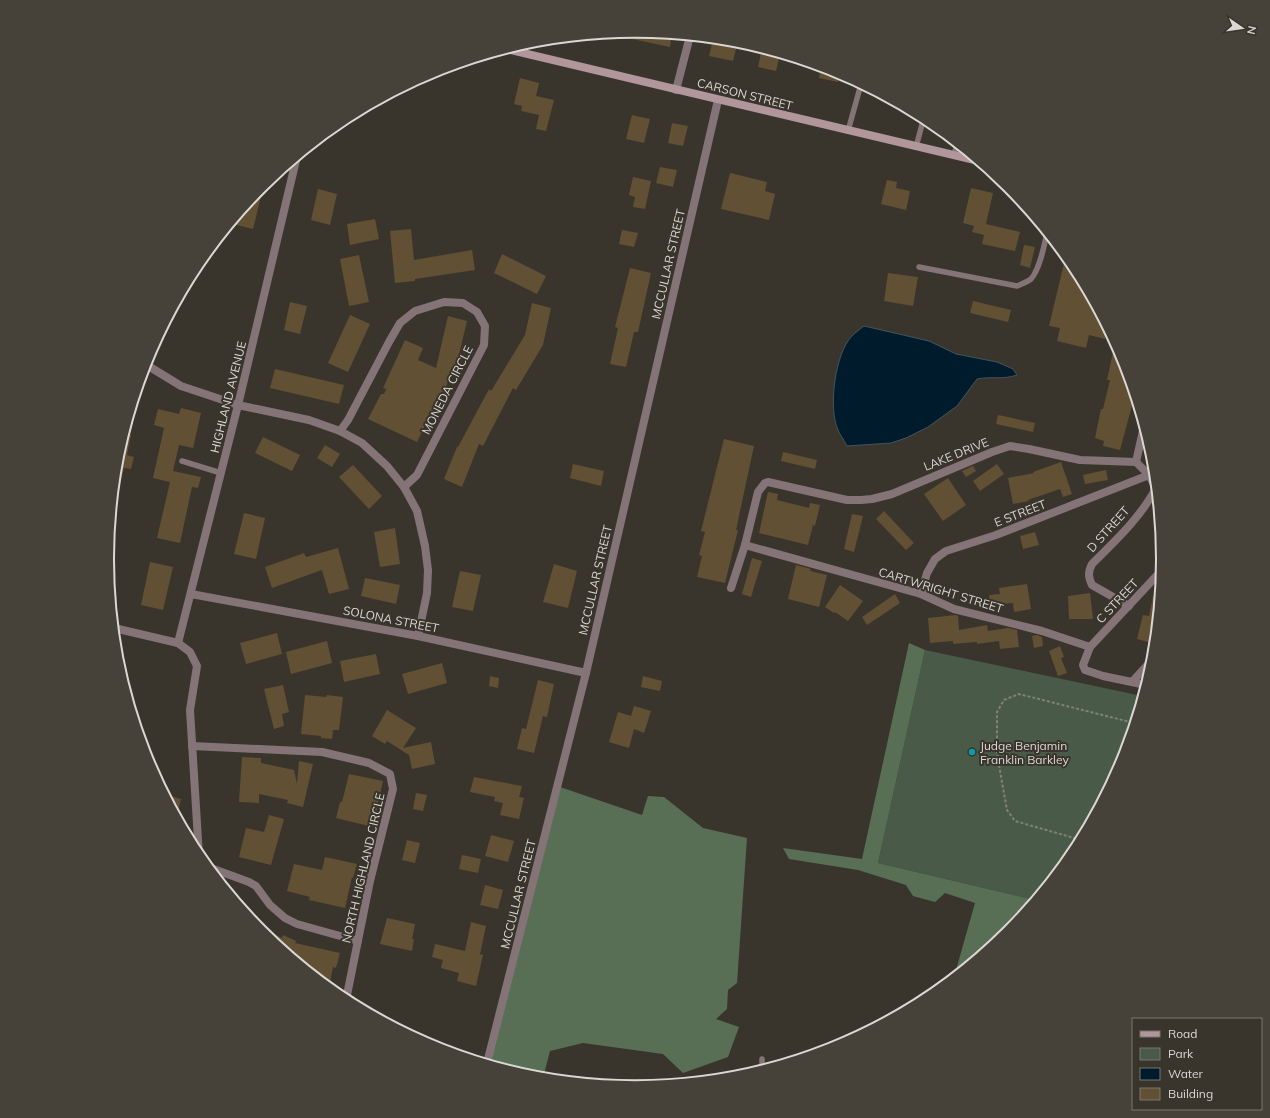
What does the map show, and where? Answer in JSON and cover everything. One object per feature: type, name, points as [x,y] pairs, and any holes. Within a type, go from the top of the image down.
[{"type":"street","points":[[676,90],[689,41]]},
{"type":"street","name":"CARSON STREET","points":[[517,52],[969,159]]},
{"type":"street","name":"MCCULLAR STREET","points":[[488,1058],[586,674],[718,100]]},
{"type":"street","name":"HIGHLAND AVENUE","points":[[178,643],[238,405],[295,164]]},
{"type":"street","name":"MONEDA CIRCLE","points":[[340,431],[348,420],[400,323],[415,311],[444,302],[463,303],[477,312],[485,326],[484,345],[417,475],[404,487]]},
{"type":"street","points":[[151,368],[181,386],[238,405],[309,420],[340,431],[362,443],[387,466],[404,487],[417,511],[425,546],[428,570],[427,593],[418,636]]},
{"type":"street","points":[[1141,438],[1136,462],[1149,472]]},
{"type":"street","name":"LAKE DRIVE","points":[[745,545],[758,492],[765,483],[768,482],[847,500],[872,499],[892,494],[992,452],[1010,446],[1080,460],[1136,462]]},
{"type":"street","name":"E STREET","points":[[921,594],[927,573],[935,559],[946,550],[996,535],[1149,476]]},
{"type":"street","name":"D STREET","points":[[1129,606],[1092,585],[1089,579],[1089,570],[1092,564],[1122,533],[1149,501],[1152,495]]},
{"type":"street","points":[[731,588],[745,545]]},
{"type":"street","name":"CARTWRIGHT STREET","points":[[745,545],[921,594],[954,609],[1042,631],[1090,647]]},
{"type":"street","name":"C STREET","points":[[1090,647],[1155,577]]},
{"type":"street","name":"SOLONA STREET","points":[[191,594],[418,636],[586,674]]},
{"type":"street","points":[[118,629],[178,643],[190,652],[197,666],[190,710],[198,842]]},
{"type":"street","points":[[1090,647],[1083,664],[1085,670],[1103,676],[1141,683]]},
{"type":"street","points":[[1133,681],[1144,669]]},
{"type":"street","name":"NORTH HIGHLAND CIRCLE","points":[[192,746],[322,752],[369,763],[390,774],[393,789],[370,881],[347,993]]},
{"type":"street","points":[[218,871],[256,886],[270,905],[285,918],[297,924],[358,941]]},
{"type":"lane","points":[[848,131],[859,90]]},
{"type":"lane","points":[[916,147],[922,125]]},
{"type":"lane","points":[[954,156],[956,149]]},
{"type":"lane","points":[[919,267],[1017,286],[1025,283],[1034,274],[1046,239]]},
{"type":"lane","points":[[182,461],[221,473]]},
{"type":"lane","points":[[762,1059],[762,1064]]},
{"type":"path","points":[[1074,838],[1015,821],[1006,810],[997,754],[998,712],[1004,700],[1019,694],[1129,722]]},
{"type":"green space","points":[[909,643],[925,650],[878,863],[1030,899],[979,951],[956,969],[975,903],[945,893],[935,902],[913,896],[906,885],[858,870],[789,859],[783,848],[862,859]]},
{"type":"green space","points":[[925,650],[1138,695],[1116,758],[1086,820],[1068,848],[1030,899],[878,863]]},
{"type":"green space","points":[[557,786],[642,815],[648,796],[664,797],[703,828],[747,838],[737,983],[728,990],[727,1009],[716,1019],[739,1027],[728,1057],[683,1073],[663,1054],[583,1043],[550,1051],[545,1072],[488,1058]]},
{"type":"water","points":[[864,326],[929,341],[956,354],[997,362],[1013,369],[1017,375],[977,379],[957,406],[928,427],[906,438],[891,443],[847,446],[839,432],[835,420],[835,381],[837,367],[846,344],[852,336]]},
{"type":"building","points":[[628,38],[671,39],[670,47]]},
{"type":"building","points":[[712,44],[736,48],[733,61],[709,56]]},
{"type":"building","points":[[761,54],[779,59],[776,71],[758,67]]},
{"type":"building","points":[[820,73],[838,80],[838,82],[819,78]]},
{"type":"building","points":[[520,78],[539,83],[536,96],[554,100],[546,131],[536,129],[539,115],[521,111],[522,106],[514,104]]},
{"type":"building","points":[[632,115],[650,119],[644,143],[626,139]]},
{"type":"building","points":[[672,123],[688,126],[683,146],[668,143]]},
{"type":"building","points":[[660,167],[677,170],[673,187],[656,183]]},
{"type":"building","points":[[730,173],[767,182],[765,191],[775,194],[769,220],[721,209]]},
{"type":"building","points":[[633,177],[651,181],[645,209],[633,207],[635,197],[629,195]]},
{"type":"building","points":[[887,180],[897,182],[896,188],[910,191],[906,210],[881,204]]},
{"type":"building","points":[[971,188],[993,193],[986,224],[1020,232],[1015,251],[982,244],[984,235],[972,232],[974,226],[963,223]]},
{"type":"building","points":[[318,189],[337,194],[330,225],[311,220]]},
{"type":"building","points":[[261,197],[253,229],[236,225]]},
{"type":"building","points":[[375,219],[379,239],[350,245],[347,224]]},
{"type":"building","points":[[411,229],[414,260],[472,250],[475,270],[415,279],[415,281],[395,283],[390,231]]},
{"type":"building","points":[[622,230],[638,233],[634,247],[619,244]]},
{"type":"building","points":[[1024,245],[1035,247],[1030,268],[1020,265]]},
{"type":"building","points":[[502,254],[546,276],[537,294],[494,273]]},
{"type":"building","points":[[359,255],[369,302],[349,306],[340,259]]},
{"type":"building","points":[[1064,264],[1086,299],[1102,329],[1105,339],[1089,335],[1086,348],[1057,341],[1060,328],[1049,326]]},
{"type":"building","points":[[630,268],[651,273],[638,332],[634,332],[626,367],[610,364],[618,328],[615,327]]},
{"type":"building","points":[[888,273],[918,277],[913,306],[884,301]]},
{"type":"building","points":[[973,301],[1011,310],[1008,322],[970,313]]},
{"type":"building","points":[[290,302],[307,306],[300,334],[284,330]]},
{"type":"building","points":[[532,303],[551,308],[543,345],[516,390],[513,388],[483,446],[479,444],[462,487],[444,479],[457,447],[489,389],[491,391],[525,335]]},
{"type":"building","points":[[350,315],[370,324],[348,372],[328,363]]},
{"type":"building","points":[[448,316],[467,321],[457,363],[434,414],[431,413],[417,442],[368,419],[381,394],[384,394],[386,389],[383,388],[405,340],[423,348],[418,360],[436,368]]},
{"type":"building","points":[[1113,353],[1132,405],[1120,450],[1103,446],[1104,441],[1095,438],[1101,409],[1103,409],[1110,380],[1107,380]]},
{"type":"building","points":[[275,369],[344,385],[339,404],[270,388]]},
{"type":"building","points":[[181,408],[201,413],[193,448],[179,445],[173,471],[201,477],[198,488],[192,487],[180,543],[157,538],[170,482],[153,478],[164,428],[154,425],[158,409],[179,414]]},
{"type":"building","points":[[998,415],[1035,423],[1033,432],[996,424]]},
{"type":"building","points":[[129,435],[131,435],[127,455],[134,457],[131,469],[124,468],[121,480],[124,457]]},
{"type":"building","points":[[263,437],[300,455],[292,471],[255,453]]},
{"type":"building","points":[[724,439],[754,446],[736,530],[738,530],[725,583],[697,577],[702,556],[699,555],[705,532],[701,531]]},
{"type":"building","points":[[325,445],[340,454],[332,467],[317,458]]},
{"type":"building","points":[[783,452],[817,460],[815,469],[781,461]]},
{"type":"building","points":[[1061,462],[1072,494],[1063,497],[1060,489],[1028,500],[1029,501],[1013,504],[1008,478],[1034,473],[1033,472]]},
{"type":"building","points":[[573,464],[604,471],[601,486],[570,478]]},
{"type":"building","points":[[997,464],[1004,474],[980,491],[973,481]]},
{"type":"building","points":[[353,465],[382,496],[369,509],[339,477]]},
{"type":"building","points":[[973,466],[976,471],[966,477],[962,471]]},
{"type":"building","points":[[1106,470],[1108,480],[1085,484],[1083,475]]},
{"type":"building","points":[[948,478],[966,505],[943,521],[924,494]]},
{"type":"building","points":[[768,492],[778,494],[777,500],[809,508],[810,503],[820,505],[815,526],[813,525],[808,545],[759,533]]},
{"type":"building","points":[[884,511],[914,543],[906,550],[876,519]]},
{"type":"building","points":[[244,513],[265,518],[256,559],[234,554]]},
{"type":"building","points":[[852,514],[863,516],[854,552],[844,549]]},
{"type":"building","points":[[395,528],[400,564],[380,567],[374,532]]},
{"type":"building","points":[[1035,532],[1039,545],[1023,549],[1020,536]]},
{"type":"building","points":[[338,548],[349,589],[329,594],[322,570],[272,588],[265,567],[304,553],[306,557]]},
{"type":"building","points":[[752,558],[762,561],[751,597],[742,594]]},
{"type":"building","points":[[150,562],[173,567],[163,610],[141,605]]},
{"type":"building","points":[[554,564],[577,571],[568,608],[543,602]]},
{"type":"building","points":[[796,565],[811,569],[810,571],[827,575],[819,607],[788,599]]},
{"type":"building","points":[[460,571],[481,575],[473,611],[452,607]]},
{"type":"building","points":[[365,578],[400,585],[396,604],[361,596]]},
{"type":"building","points":[[1027,584],[1031,609],[1014,612],[1013,603],[990,605],[989,595],[1000,594],[999,588]]},
{"type":"building","points":[[840,585],[863,601],[848,621],[825,607]]},
{"type":"building","points":[[1090,593],[1093,619],[1069,619],[1068,596]]},
{"type":"building","points":[[895,594],[900,603],[867,625],[862,617]]},
{"type":"building","points":[[1153,596],[1155,597],[1149,642],[1137,639],[1143,615],[1149,616]]},
{"type":"building","points":[[958,616],[959,630],[987,625],[988,631],[1008,628],[1017,630],[1019,647],[1000,649],[999,641],[977,644],[977,642],[953,644],[953,641],[930,643],[928,618]]},
{"type":"building","points":[[277,633],[282,654],[246,664],[240,643]]},
{"type":"building","points":[[1037,635],[1042,637],[1043,646],[1034,648],[1032,636]]},
{"type":"building","points":[[327,641],[332,663],[291,674],[286,652]]},
{"type":"building","points":[[1060,646],[1064,657],[1061,658],[1067,673],[1058,676],[1049,651]]},
{"type":"building","points":[[376,654],[380,674],[344,682],[340,661]]},
{"type":"building","points":[[442,663],[447,683],[408,694],[402,674]]},
{"type":"building","points":[[490,676],[499,678],[498,688],[489,686]]},
{"type":"building","points":[[643,676],[662,681],[660,691],[641,687]]},
{"type":"building","points":[[538,680],[554,684],[547,717],[543,716],[534,753],[517,749],[522,728],[526,729]]},
{"type":"building","points":[[283,685],[289,712],[282,714],[284,726],[274,729],[264,689]]},
{"type":"building","points":[[305,695],[343,697],[339,730],[333,730],[332,739],[321,738],[321,736],[301,734]]},
{"type":"building","points":[[634,706],[651,711],[644,733],[634,729],[629,748],[609,742],[618,712],[631,716]]},
{"type":"building","points":[[387,710],[416,728],[403,748],[431,742],[435,764],[412,769],[409,755],[387,741],[385,744],[372,736]]},
{"type":"building","points":[[242,757],[261,758],[261,763],[294,770],[297,784],[299,761],[313,764],[303,807],[287,803],[288,800],[259,794],[259,803],[239,802]]},
{"type":"building","points":[[349,774],[383,781],[373,827],[336,818],[340,802],[342,802]]},
{"type":"building","points":[[474,777],[522,786],[519,797],[524,798],[519,819],[500,815],[503,803],[494,801],[495,797],[470,792]]},
{"type":"building","points":[[416,793],[427,795],[423,811],[413,809]]},
{"type":"building","points":[[172,797],[181,799],[179,809]]},
{"type":"building","points":[[269,815],[284,819],[271,865],[239,857],[246,828],[264,832]]},
{"type":"building","points":[[491,835],[514,841],[508,862],[485,856]]},
{"type":"building","points":[[407,840],[420,843],[415,863],[402,860]]},
{"type":"building","points":[[462,855],[481,859],[478,873],[459,869]]},
{"type":"building","points":[[325,857],[357,864],[353,878],[352,877],[345,908],[309,900],[310,897],[287,891],[294,864],[322,870]]},
{"type":"building","points":[[485,885],[503,890],[498,909],[480,905]]},
{"type":"building","points":[[387,918],[415,924],[412,939],[414,939],[412,951],[380,944]]},
{"type":"building","points":[[471,922],[486,926],[480,954],[483,955],[476,986],[457,981],[459,973],[441,968],[443,960],[432,957],[435,944],[465,951]]},
{"type":"building","points":[[274,934],[282,938],[283,935],[296,941],[295,943],[340,953],[336,968],[333,967],[330,981],[291,951]]},
{"type":"place","name":"Judge Benjamin Franklin Barkley","points":[[972,752]]}]
